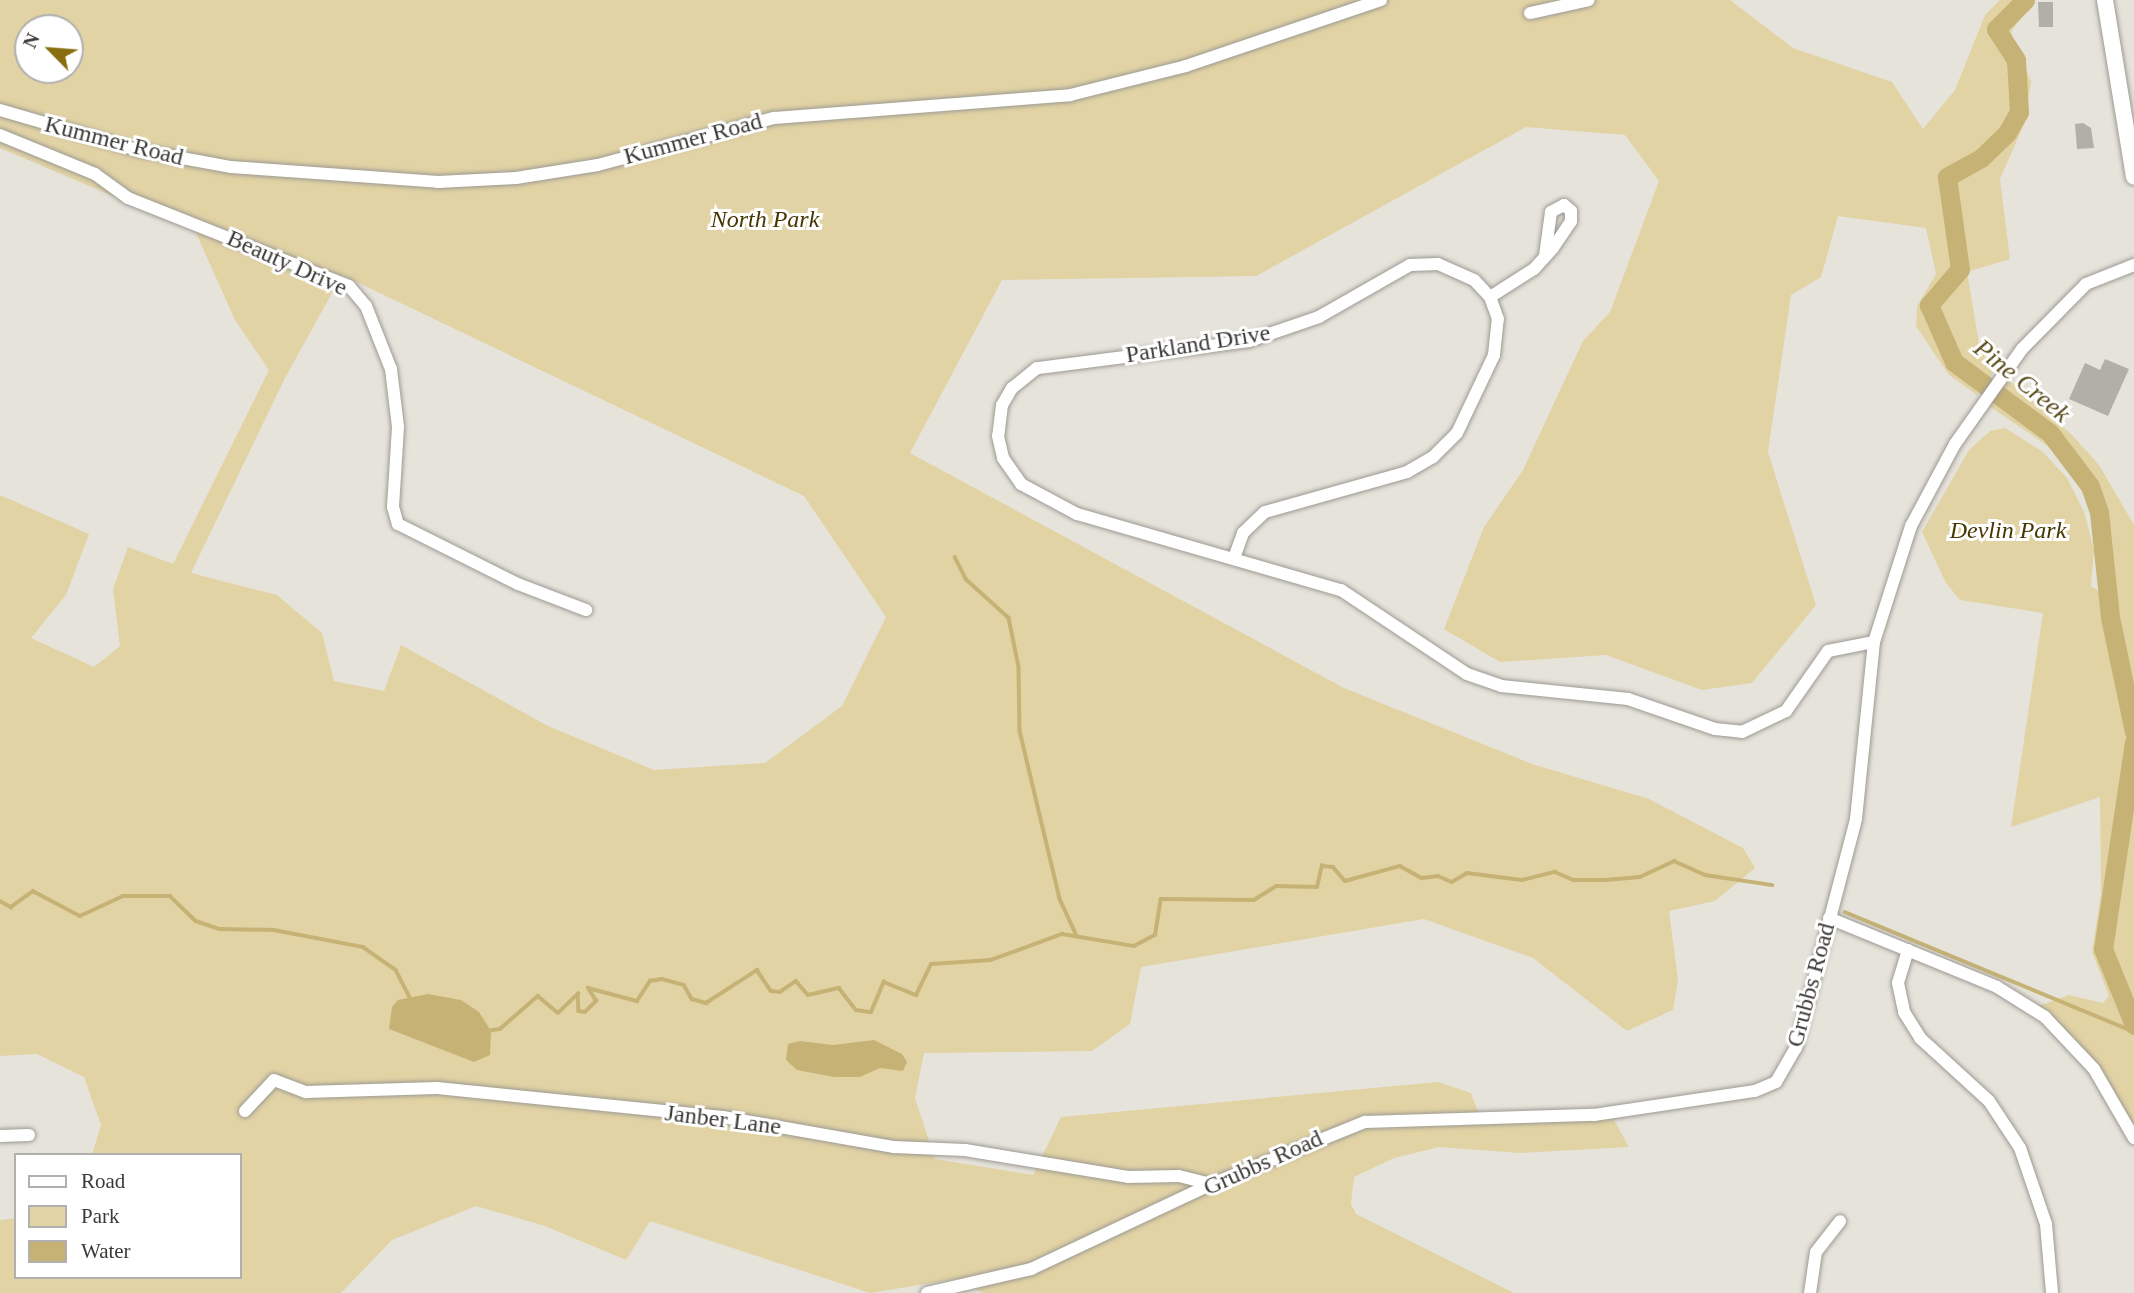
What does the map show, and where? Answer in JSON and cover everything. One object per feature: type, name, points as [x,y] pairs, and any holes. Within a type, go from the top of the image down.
[{"type":"main road","points":[[2105,0],[2134,177]]},
{"type":"street","name":"Kummer Road","points":[[0,110],[138,150],[231,167],[438,182],[516,178],[598,165],[774,118],[1012,103],[1094,90],[1198,62],[1381,0]]},
{"type":"street","points":[[1530,13],[1589,0]]},
{"type":"street","name":"Beauty Drive","points":[[0,135],[95,174],[128,198],[349,286],[366,306],[391,369],[398,426],[393,508],[398,524],[518,584],[586,610]]},
{"type":"street","points":[[1234,558],[1242,533],[1265,512],[1407,472],[1441,450],[1466,416],[1496,349],[1498,319],[1490,297],[1545,256]]},
{"type":"street","name":"Parkland Drive","points":[[1490,297],[1458,269],[1410,265],[1335,309],[1278,333],[1215,346],[1058,362],[1031,372],[1012,388],[1000,413],[998,444],[1021,484],[1093,520],[1234,558],[1354,596],[1483,681],[1628,699],[1723,731],[1766,726],[1792,704],[1823,656],[1842,645],[1874,642]]},
{"type":"street","name":"Grubbs Road","points":[[927,1293],[1031,1269],[1212,1184],[1365,1122],[1584,1116],[1765,1088],[1780,1077],[1796,1048],[1858,808],[1874,642],[1911,526],[1984,400],[2001,377],[2077,290],[2134,265]]},
{"type":"street","points":[[1829,918],[1997,987],[2045,1017],[2088,1061],[2134,1138]]},
{"type":"street","points":[[1908,950],[1898,983],[1908,1020],[1989,1101],[2029,1170],[2046,1224],[2052,1293]]},
{"type":"street","name":"Janber Lane","points":[[245,1111],[274,1080],[306,1092],[437,1088],[723,1117],[894,1147],[965,1150],[1128,1177],[1179,1176],[1212,1184]]},
{"type":"street","points":[[0,1136],[29,1135]]},
{"type":"street","points":[[1811,1293],[1816,1252],[1840,1221]]},
{"type":"green space","name":"North Park","points":[[0,0],[1730,0],[1793,48],[1892,82],[1923,129],[1955,90],[1985,15],[2000,0],[2034,0],[2011,32],[2031,82],[2024,124],[2000,179],[2010,259],[1967,272],[1980,349],[1995,370],[1977,395],[1948,374],[1916,326],[1917,306],[1936,274],[1926,228],[1838,216],[1821,277],[1791,295],[1768,452],[1816,605],[1752,683],[1702,690],[1606,655],[1500,662],[1444,629],[1484,527],[1523,470],[1583,341],[1610,312],[1659,181],[1625,135],[1526,127],[1256,276],[1002,280],[910,453],[1344,688],[1532,764],[1649,799],[1743,848],[1755,868],[1715,901],[1669,911],[1678,980],[1673,1010],[1627,1031],[1533,958],[1424,919],[1141,967],[1130,1024],[1092,1051],[924,1053],[915,1098],[935,1159],[1033,1175],[1061,1117],[1438,1082],[1471,1093],[1480,1117],[1610,1113],[1629,1147],[1520,1153],[1439,1147],[1394,1158],[1354,1177],[1351,1204],[1356,1214],[1514,1293],[983,1293],[956,1279],[870,1293],[650,1221],[626,1260],[545,1226],[476,1206],[392,1240],[341,1293],[0,1293],[0,1220],[14,1218],[14,1279],[242,1279],[242,1153],[93,1153],[101,1125],[84,1077],[37,1054],[0,1056],[0,495],[89,534],[66,595],[31,638],[94,667],[120,646],[113,589],[128,547],[173,564],[269,370],[235,320],[195,231],[0,148]],"holes":[[[342,275],[804,496],[886,617],[842,706],[765,763],[654,770],[548,726],[401,645],[384,691],[334,681],[322,633],[277,595],[191,573],[285,378]]]},
{"type":"green space","name":"Devlin Park","points":[[2008,380],[2072,435],[2099,465],[2134,525],[2134,1138],[2105,1088],[2033,1008],[2069,995],[2103,1003],[2109,996],[2092,952],[2101,894],[2100,797],[2011,827],[2043,613],[1960,600],[1946,583],[1922,532],[1969,450],[1990,431],[2005,428],[2043,452],[2067,478],[2084,512],[2094,550],[2091,586],[2100,592],[2103,533],[2090,489],[2064,457],[1989,406]]},
{"type":"water","points":[[428,994],[461,1000],[479,1012],[491,1031],[490,1055],[474,1062],[389,1029],[392,1007],[398,1000]]},
{"type":"water","points":[[874,1040],[902,1054],[907,1062],[903,1071],[880,1068],[860,1077],[834,1077],[797,1070],[786,1060],[788,1044],[800,1041],[833,1045]]},
{"type":"building","points":[[2038,2],[2053,2],[2053,27],[2039,27]]},
{"type":"building","points":[[2083,123],[2091,128],[2094,148],[2077,149],[2075,124]]},
{"type":"building","points":[[2105,359],[2129,369],[2108,416],[2069,399],[2085,363],[2100,370]]},
{"type":"waterway","name":"Pine Creek","points":[[2025,0],[1996,29],[2016,60],[2019,112],[2007,133],[1981,158],[1947,177],[1960,269],[1929,305],[1954,362],[2050,433],[2090,486],[2099,512],[2110,617],[2134,732]]},
{"type":"waterway","points":[[955,557],[966,579],[1009,618],[1019,667],[1020,731],[1060,899],[1077,936]]},
{"type":"waterway","name":"Pine Creek","points":[[2134,742],[2103,949],[2134,1025]]},
{"type":"waterway","points":[[487,1031],[500,1029],[538,996],[558,1013],[578,994],[579,1011],[585,1012],[596,1001],[588,988],[637,1001],[650,981],[662,979],[684,985],[692,999],[706,1003],[757,970],[771,991],[780,992],[796,981],[808,995],[839,988],[856,1010],[871,1012],[884,982],[916,995],[931,964],[991,960],[1062,934],[1134,946],[1155,935],[1161,899],[1254,900],[1276,886],[1317,887],[1322,866],[1333,867],[1345,881],[1400,866],[1422,878],[1438,876],[1452,882],[1467,873],[1522,880],[1555,872],[1574,880],[1605,880],[1640,877],[1674,861],[1705,875],[1772,885]]},
{"type":"waterway","points":[[0,901],[11,907],[33,891],[80,916],[123,896],[170,896],[196,921],[219,929],[274,930],[363,947],[396,970],[411,999]]},
{"type":"waterway","points":[[1845,912],[2134,1032]]}]
